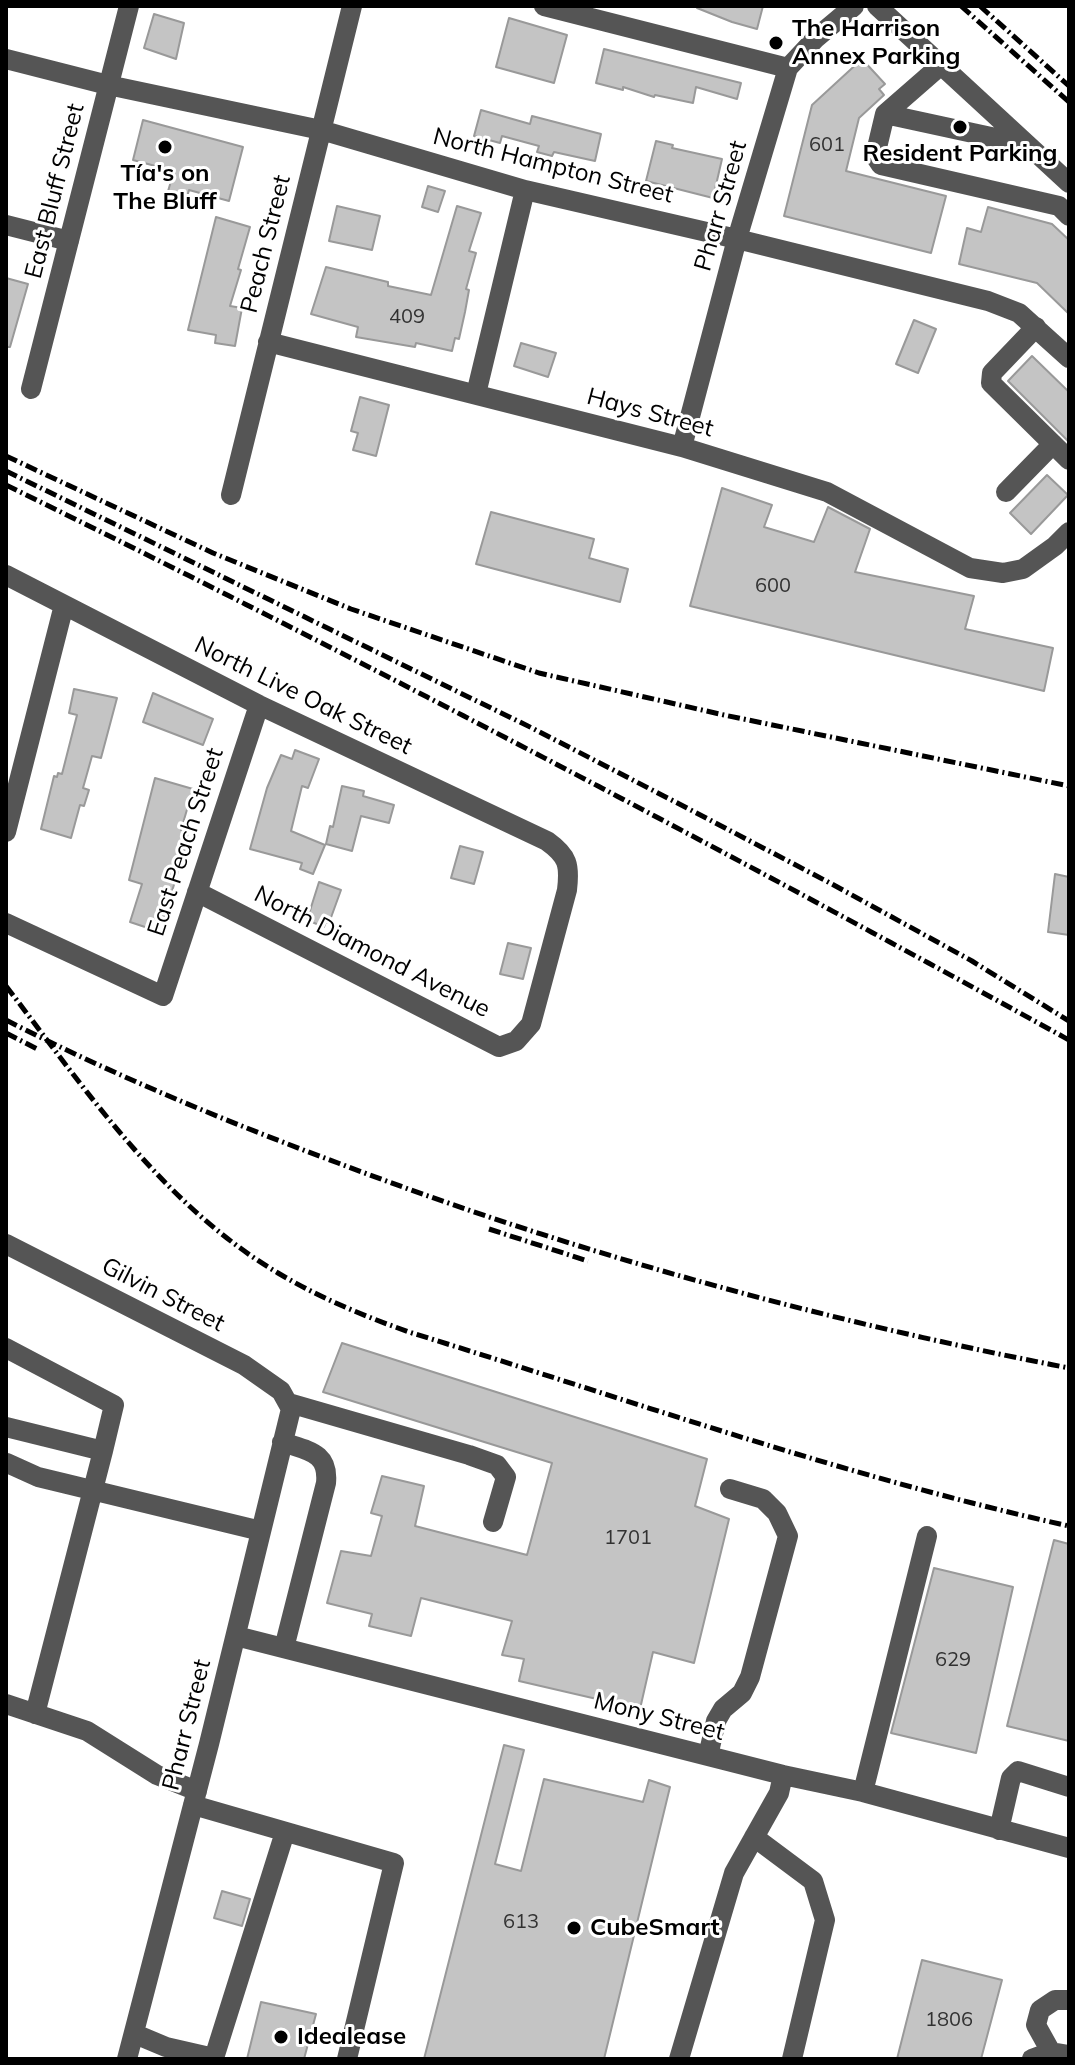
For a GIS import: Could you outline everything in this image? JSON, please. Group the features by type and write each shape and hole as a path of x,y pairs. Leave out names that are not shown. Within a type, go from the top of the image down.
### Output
{"street":[{"name":"East Bluff Street","path":"31,389 129,6"},
{"name":"Peach Street","path":"231,495 352,6"},
{"path":"544,6 788,68"},
{"name":"Pharr Street","path":"682,447 737,239 788,68 816,38 854,6"},
{"path":"877,6 1069,183"},
{"name":"North Hampton Street","path":"6,59 108,85 321,130 525,190 988,301 1019,313 1069,358"},
{"path":"940,66 885,114 876,162 1059,206 1069,216"},
{"path":"885,114 1005,140 1013,132"},
{"path":"476,394 525,190"},
{"path":"6,225 69,241"},
{"path":"1036,327 992,373 991,383 1069,460"},
{"name":"Hays Street","path":"268,342 682,447 827,492 970,568 1003,573 1023,569 1069,532"},
{"path":"1006,492 1053,444"},
{"name":"North Live Oak Street","path":"6,575 259,705 547,841 560,850 570,868 567,890 531,1024 522,1034"},
{"path":"6,832 64,605"},
{"name":"East Peach Street","path":"6,923 163,996 259,705"},
{"name":"North Diamond Avenue","path":"197,892 499,1047 516,1041 522,1034"},
{"name":"Gilvin Street","path":"6,1244 244,1365 281,1391 289,1403"},
{"path":"6,1348 114,1405 35,1714"},
{"path":"289,1403 497,1465 506,1477 493,1522"},
{"name":"Pharr Street","path":"127,2059 236,1636 291,1409 289,1403"},
{"path":"6,1427 103,1451"},
{"path":"282,1442 313,1453 322,1459 328,1469 284,1648"},
{"path":"7,1463 38,1477 261,1531"},
{"path":"6,1479 38,1477"},
{"path":"708,1756 716,1721 723,1709 742,1693 750,1677 788,1536 777,1513 763,1499 730,1489"},
{"path":"863,1792 927,1536"},
{"name":"Mony Street","path":"236,1636 783,1775 863,1792 1069,1848"},
{"path":"6,1704 87,1731 195,1798 285,1832 394,1863 347,2059"},
{"path":"999,1830 1011,1778 1018,1771 1069,1787"},
{"path":"679,2059 734,1873 779,1793 783,1775"},
{"path":"135,2034 166,2047 214,2058 285,1832"},
{"path":"754,1837 813,1881 825,1920 792,2059"},
{"path":"1051,2055 1036,2025 1040,2010 1055,2000 1069,2000"}],"building":[{"path":"697,6 763,6 757,29 732,22"},
{"path":"154,14 184,23 176,59 144,48"},
{"path":"509,18 567,35 554,83 496,67"},
{"path":"604,49 741,83 737,99 696,87 693,103 596,83"},
{"path":"862,59 885,84 879,89 884,95 859,118 846,171 946,196 931,253 784,216 812,105"},
{"path":"481,110 530,124 532,116 601,134 595,161 554,152 552,156 537,152 539,146 502,136 500,143 474,136"},
{"path":"143,120 243,147 229,201 189,190 185,204 166,198 174,171 133,160"},
{"path":"656,141 673,145 672,148 722,159 713,198 646,181"},
{"path":"428,186 445,191 438,212 422,207"},
{"path":"337,206 380,216 372,250 329,241"},
{"path":"457,206 481,213 469,251 476,253 466,289 469,290 465,312 459,339 455,338 452,351 416,343 415,347 356,337 358,327 311,314 326,267 431,295"},
{"path":"988,207 1052,224 1069,240 1069,314 1037,283 959,264 967,228 981,232"},
{"path":"216,217 250,227 230,306 242,308 235,346 215,343 216,335 188,330"},
{"path":"6,278 28,284 10,347 6,347"},
{"path":"914,320 936,329 918,373 896,364"},
{"path":"521,343 556,353 548,377 514,366"},
{"path":"1032,356 1069,392 1069,442 1008,381"},
{"path":"360,397 389,405 376,456 353,450 358,433 351,431"},
{"path":"1047,475 1068,495 1031,534 1010,513"},
{"path":"722,488 772,505 764,527 814,542 828,507 870,529 855,572 974,596 965,629 1053,648 1044,691 690,606"},
{"path":"491,512 594,539 589,558 628,569 620,602 476,564"},
{"path":"74,689 117,698 101,758 92,756 83,788 89,790 84,806 80,805 71,838 41,829 54,776 62,774 77,715 69,713"},
{"path":"153,693 213,719 203,745 143,722"},
{"path":"295,750 319,759 308,788 302,786 291,831 325,845 313,874 300,869 302,863 250,849 267,788 281,755 292,759"},
{"path":"155,778 193,789 181,830 188,831 185,848 164,918 159,916 154,930 130,922 142,884 129,880"},
{"path":"342,786 364,791 363,796 394,805 389,823 361,816 352,851 326,844"},
{"path":"460,846 483,852 474,884 451,878"},
{"path":"1055,874 1069,877 1069,935 1048,932"},
{"path":"319,882 341,890 329,923 326,922 324,927 307,920"},
{"path":"508,943 531,948 523,979 500,974"},
{"path":"342,1343 707,1459 695,1506 729,1519 694,1663 653,1652 640,1709 519,1681 524,1659 502,1655 512,1621 421,1598 411,1636 369,1626 372,1614 327,1603 341,1551 371,1556 382,1516 371,1513 382,1476 424,1486 415,1526 527,1555 552,1463 323,1392"},
{"path":"1054,1540 1069,1544 1069,1741 1007,1726"},
{"path":"934,1568 1013,1587 976,1753 891,1733"},
{"path":"504,1745 524,1750 495,1864 521,1871 544,1779 643,1802 649,1780 670,1787 604,2059 424,2059"},
{"path":"222,1891 250,1899 242,1926 214,1918"},
{"path":"922,1960 1002,1980 981,2059 897,2059"},
{"name":"Idealease","path":"261,2002 316,2014 304,2059 247,2059"}],"railway":[{"path":"961,6 1069,102"},
{"path":"980,6 1069,86"},
{"path":"6,456 213,553 351,609 539,673 724,715 1069,786"},
{"path":"6,471 532,728 687,808 972,961 1069,1021"},
{"path":"6,485 541,756 1069,1040"},
{"path":"6,986 97,1105 162,1180 237,1245 310,1291 412,1333 739,1436 903,1485 1069,1526"},
{"path":"6,1020 87,1060 212,1114 427,1196 517,1226 791,1306 1069,1368"},
{"path":"6,1033 39,1050"},
{"path":"489,1229 588,1261"}],"place":[{"name":"The Harrison Annex Parking","path":"776,43"},
{"name":"Resident Parking","path":"960,127"},
{"name":"Tía's on The Bluff","path":"165,147"},
{"name":"CubeSmart","path":"574,1928"},
{"name":"Idealease","path":"281,2037"}]}
